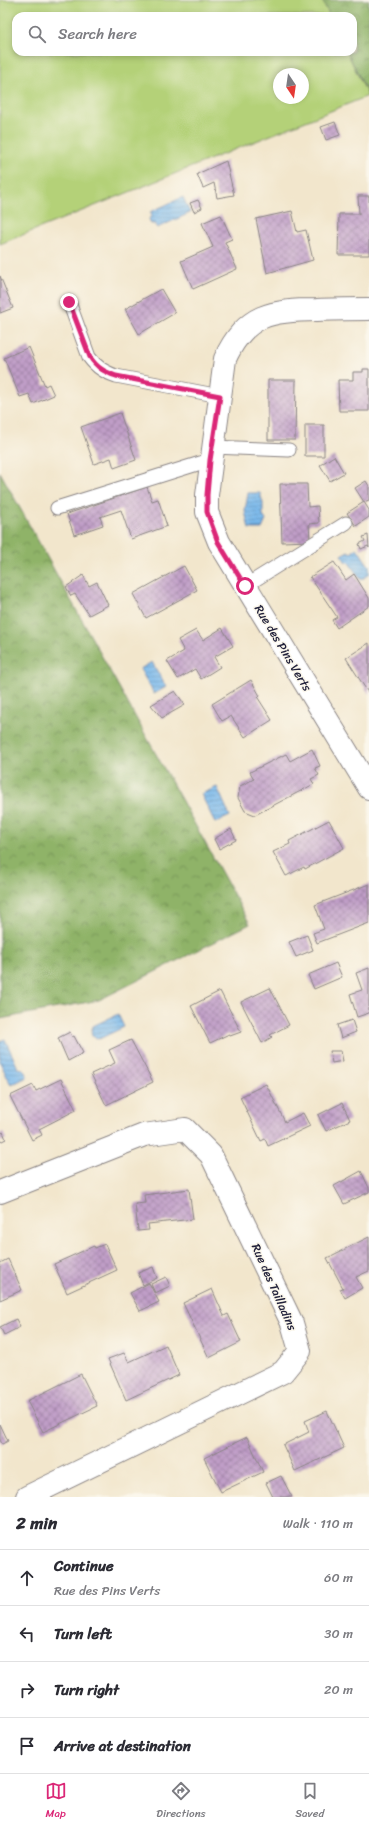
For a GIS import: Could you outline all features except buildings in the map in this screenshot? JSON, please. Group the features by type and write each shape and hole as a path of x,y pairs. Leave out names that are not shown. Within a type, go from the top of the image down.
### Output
{"street":[{"name":"Rue des Pins Verts","path":"369,309 276,312 260,318 248,326 230,347 225,359 211,454 207,495 207,512 218,542 245,586 361,757 369,788"},
{"name":"Rue des Tailladins","path":"0,1192 144,1135 185,1128 211,1154 292,1323 300,1352 283,1372 27,1497"}],"lane":[{"path":"69,302 90,357 94,365 102,371 116,376 220,396"},
{"path":"57,508 211,454 289,450"},
{"path":"245,586 346,523"}],"green space":[{"path":"0,0 322,0 328,12 12,12 12,56 349,56 368,96 0,244"},
{"path":"322,0 369,0 369,96 349,56 357,56 357,12 328,12"},
{"path":"0,472 250,924 99,1000 0,1019"}],"water":[{"path":"183,197 190,213 157,228 156,224 151,224 149,219 152,215 150,212"},
{"path":"248,493 260,493 263,503 263,516 266,520 262,529 249,529 245,511"},
{"path":"357,548 369,566 369,574 361,580 348,561 346,562 341,555 348,551 351,553"},
{"path":"152,662 166,687 154,694 140,669"},
{"path":"217,787 230,816 215,823 201,794"},
{"path":"118,1014 124,1027 99,1039 92,1036 91,1032 93,1026"},
{"path":"5,1039 18,1068 24,1069 27,1077 11,1085 0,1062 0,1041"}],"route":[{"path":"69,302 90,357 94,365 102,371 116,376 220,396 210,460 207,512 218,542 245,586"}]}
